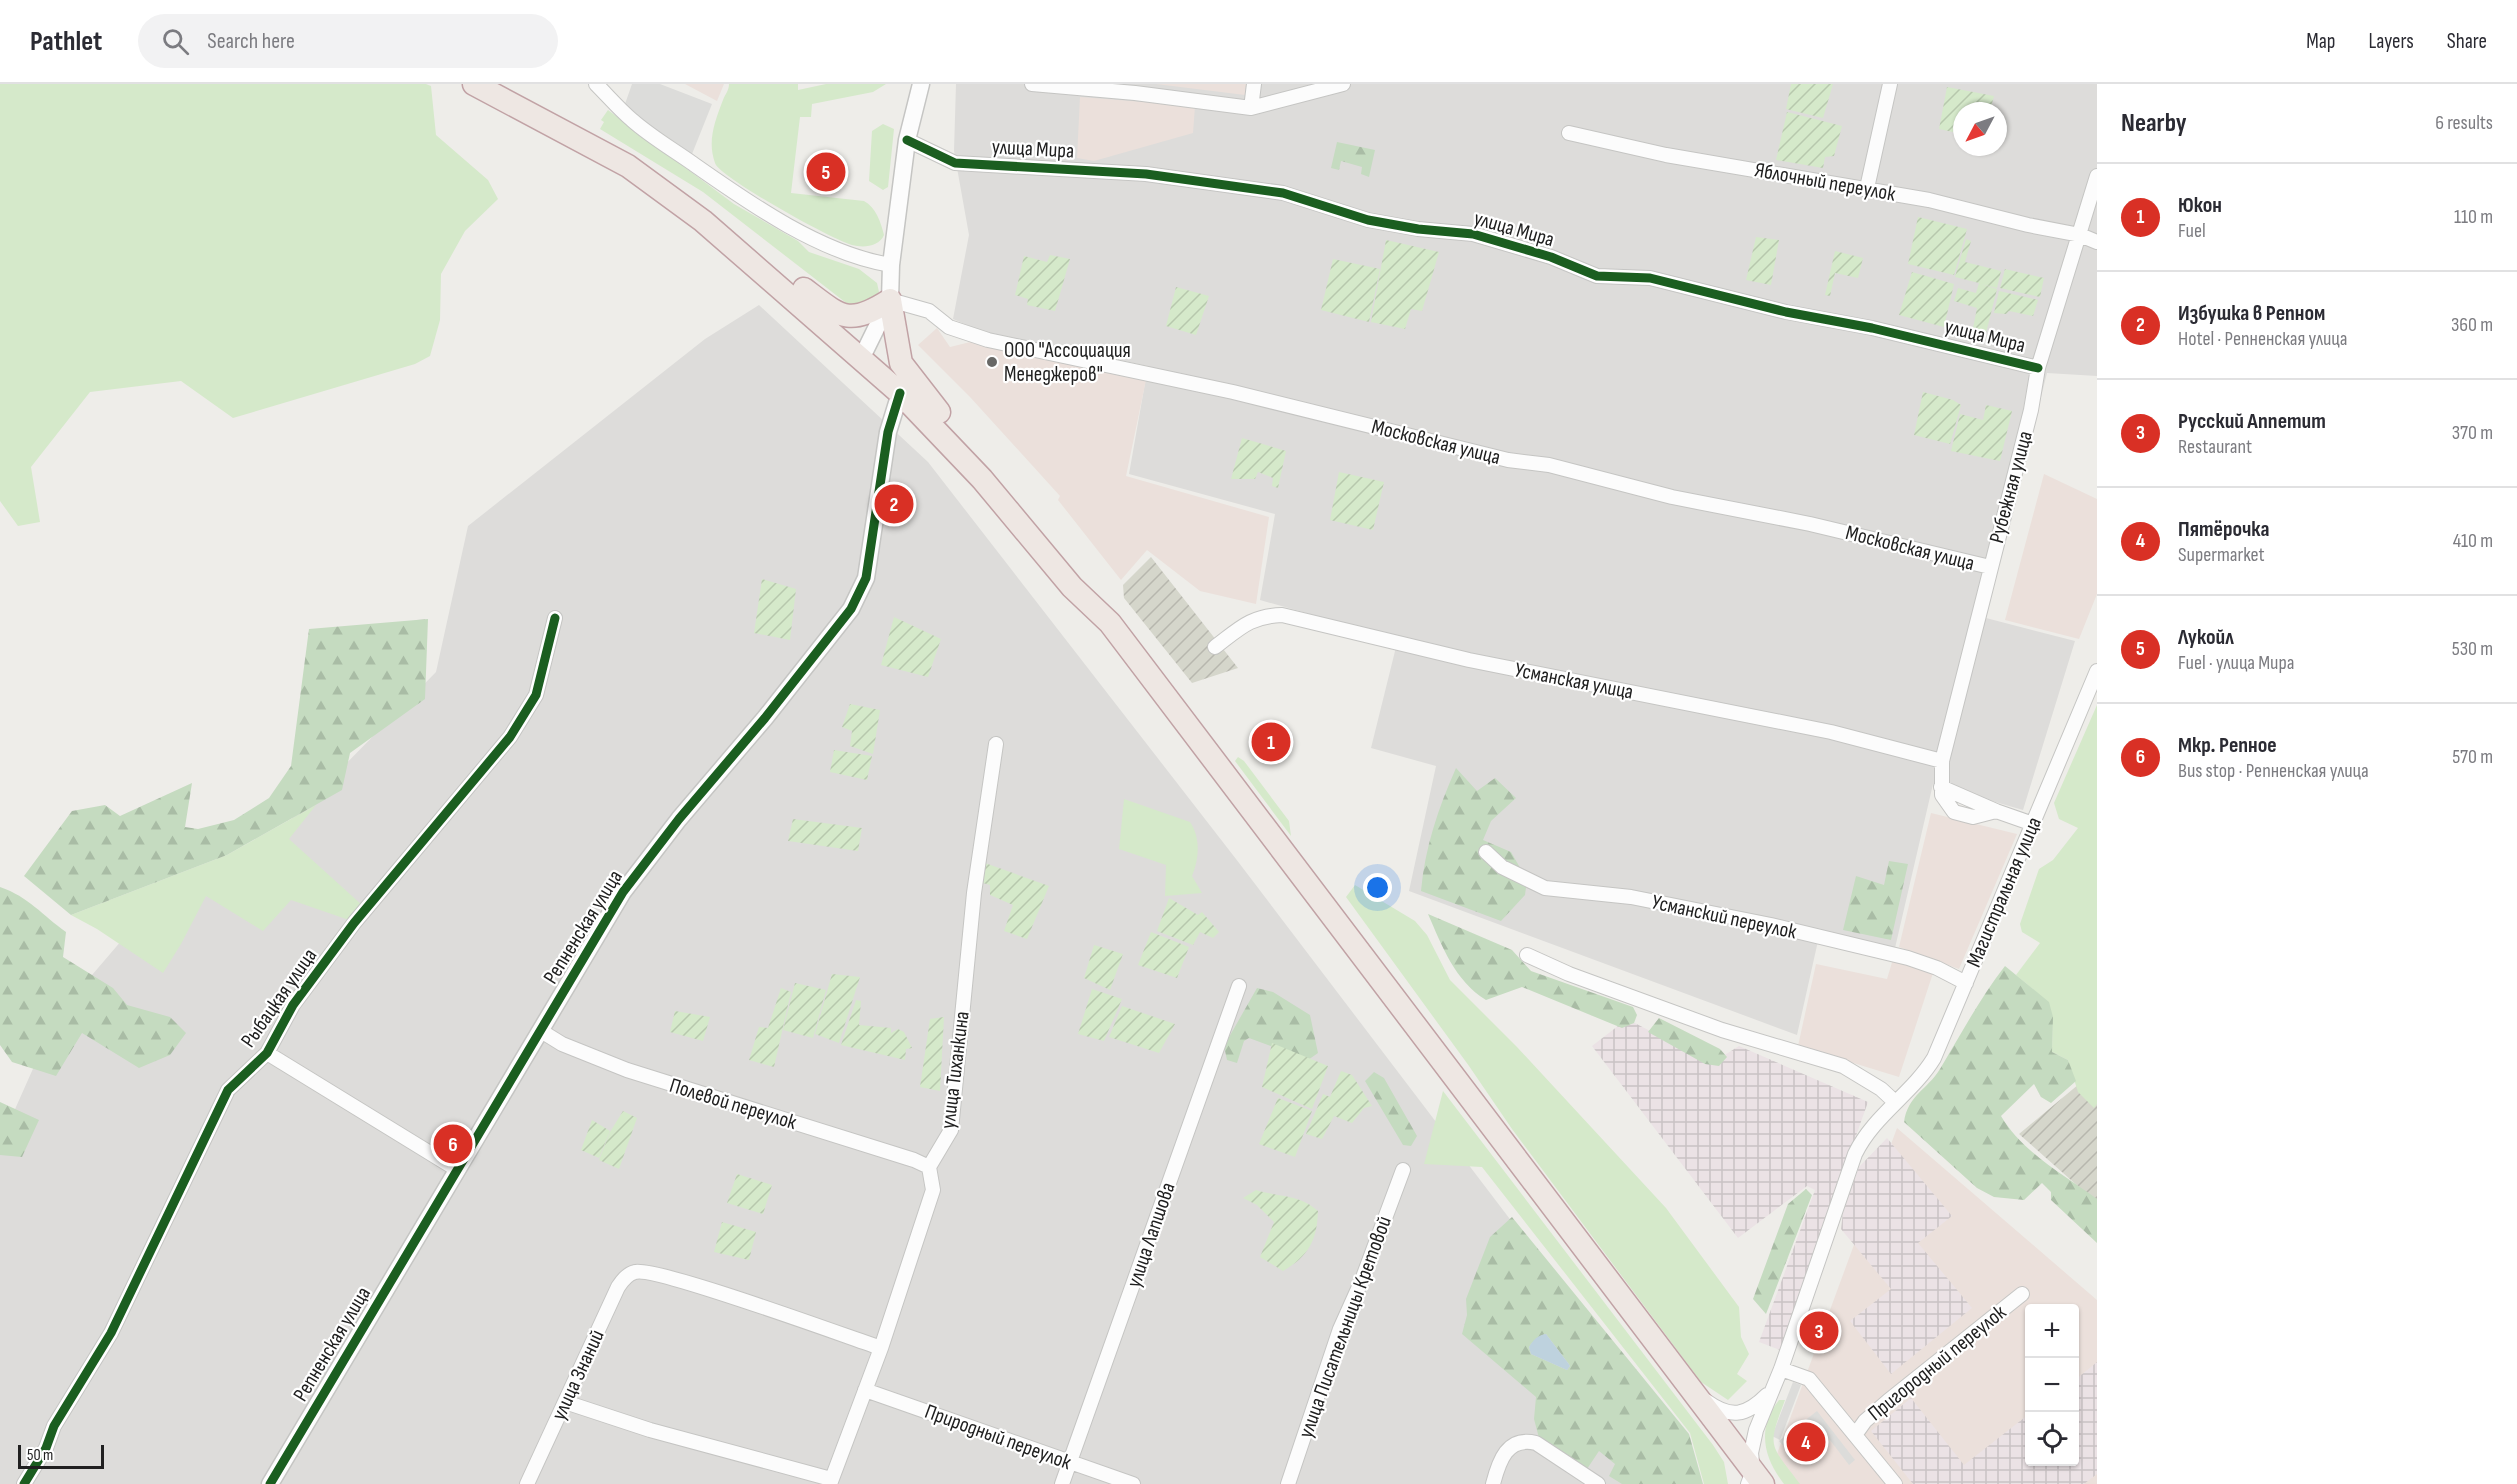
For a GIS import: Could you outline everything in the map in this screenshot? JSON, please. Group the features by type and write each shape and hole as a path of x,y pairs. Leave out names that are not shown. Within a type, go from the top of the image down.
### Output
{"highway":[{"path":"474,84 628,166 831,309 859,317 890,300 898,355 905,371 1065,553 1098,597 1110,624"},
{"path":"703,221 862,357 900,393 982,479 1072,587 1110,624 1686,1384 1755,1480"}],"street":[{"path":"596,84 633,120 729,189 788,225 835,248 870,262 891,265"},
{"path":"862,357 890,300 891,265 907,140 921,84"},
{"path":"1032,84 1136,88 1251,108 1343,84"},
{"path":"1251,108 1254,84"},
{"path":"1868,188 1890,84"},
{"name":"Яблочный переулок","path":"1569,133 1666,155 1868,188 2080,235 2097,242"},
{"name":"улица Мира","path":"907,140 955,163 1146,174 1283,193 1368,220 1418,229 1473,234 1551,257 1597,276 1650,278 2038,368"},
{"name":"Рубежная улица","path":"1996,811 1983,816 1966,816 1954,812 1945,802 1941,787 1942,761 2031,410 2038,368 2097,176"},
{"name":"Московская улица","path":"890,300 929,311 949,327 988,340 1233,392 1508,460 1549,465 1672,497 1810,524 1990,567"},
{"name":"Репненская улица","path":"270,1484 456,1168 623,892 679,819 765,718 851,609 866,578 888,432 900,393"},
{"name":"Усманская улица","path":"1215,647 1243,626 1262,616 1282,615 1469,660 1832,732 1942,761"},
{"name":"Рыбацкая улица","path":"24,1484 46,1448 54,1426 111,1333 228,1090 267,1053 293,1005 354,923 510,737 537,695 555,618"},
{"name":"Магистральная улица","path":"1755,1480 1752,1442 1781,1369 1855,1154 1872,1125 1920,1078 1934,1058 2097,671"},
{"name":"улица Тиханкина","path":"929,1167 951,1130 974,894 996,744"},
{"path":"1941,787 2033,824"},
{"name":"Усманский переулок","path":"1486,852 1502,867 1545,888 1631,897 1771,925 1908,958 1937,968 1966,983"},
{"path":"1527,955 1569,974 1722,1030 1843,1066 1881,1089 1895,1102"},
{"name":"улица Лапшова","path":"1062,1484 1239,986"},
{"name":"Полевой переулок","path":"541,1030 562,1044 627,1070 914,1160 929,1167"},
{"path":"267,1053 456,1168"},
{"path":"565,1402 650,1430 830,1481 881,1348 933,1191 929,1167"},
{"name":"улица Писательницы Кретовой","path":"1288,1484 1340,1329 1362,1280 1403,1170"},
{"name":"улица Знаний","path":"527,1484 618,1287 624,1278 635,1271 650,1273 697,1287 881,1348"},
{"name":"Пригородный переулок","path":"1855,1435 1865,1421 1888,1401 2022,1294"},
{"path":"1781,1369 1809,1379 1895,1484"},
{"path":"1686,1384 1714,1407 1737,1413 1753,1408 1773,1389"},
{"name":"Природный переулок","path":"865,1390 1132,1484"},
{"path":"1493,1484 1499,1459 1515,1443 1526,1440 1536,1443 1598,1484"}],"shaded area":[{"path":"632,84 660,84 712,104 692,154 641,119 625,104"},
{"path":"685,84 724,84 717,101"},
{"path":"956,84 2097,84 2097,376 2047,373 1986,618 2075,641 2023,810 1933,784 1895,948 1820,932 1797,1035 1409,891 1436,766 1371,748 1398,639 1260,600 1275,514 1129,474 1148,366 981,331 953,319 969,235 954,151"},
{"path":"1156,84 1246,84 1245,95"},
{"path":"1080,97 1195,106 1193,133 1094,161 1077,158"},
{"path":"759,305 928,462 1236,859 1674,1435 1692,1484 0,1484 0,1143 56,1017 176,877 235,861 279,832 436,672 468,526 705,339"},
{"path":"937,328 950,347 978,340 1146,380 1126,476 1269,517 1256,604 1200,591 1147,550 1121,580 1058,500 1060,496 970,397 918,345"},
{"path":"2044,474 2097,499 2097,594 2079,639 2005,620"},
{"path":"1151,557 1238,668 1192,683 1124,598 1123,585"},
{"path":"1931,813 2017,834 1959,969 1899,947"},
{"path":"1893,959 1933,973 1899,1077 1798,1046 1816,964 1887,979"},
{"path":"1627,1019 1712,1063 1739,1046 1868,1102 1780,1350 1759,1342 1815,1190 1807,1186 1738,1238 1592,1046"},
{"path":"2097,1069 2097,1203 2019,1134"},
{"path":"1897,1128 2097,1300 2097,1484 1788,1484 1777,1454"},
{"path":"1887,1138 1952,1216 1918,1243 1972,1308 1891,1374 1850,1321 1891,1289 1841,1229 1843,1212 1859,1167"},
{"path":"2097,1362 2097,1474 2084,1484 1913,1484 1871,1431 1911,1398 1964,1465 2025,1417 2025,1466 2079,1466 2079,1377"},
{"path":"1793,1382 1801,1385 1780,1440 1772,1436"},
{"path":"1817,1411 1855,1460 1849,1465 1820,1427 1788,1451 1779,1441"}],"green space":[{"path":"0,84 426,84 431,86 436,135 488,180 498,199 465,231 441,274 440,320 430,356 415,364 233,418 181,381 90,392 31,467 40,522 18,526 0,501"},
{"path":"729,84 798,84 798,90 826,84 886,84 873,92 812,104 811,117 800,117 791,193 864,201 872,207 877,216 884,235 882,239 866,246 841,241 778,208 721,170 715,163 712,139 717,116"},
{"path":"1791,84 1833,84 1823,118 1786,109"},
{"path":"1947,87 1994,96 1992,102 1953,102 1953,132 1939,129"},
{"path":"608,110 734,204 798,241 809,252 859,269 877,283 879,292 863,303 854,305 845,302 703,192 600,129 604,122 601,120"},
{"path":"1787,112 1842,126 1834,156 1825,157 1823,168 1776,160"},
{"path":"883,124 894,129 888,187 883,190 869,181 872,131"},
{"path":"1337,142 1375,150 1369,177 1361,174 1362,167 1341,161 1339,170 1331,168"},
{"path":"1918,217 1967,229 1954,275 1908,264"},
{"path":"1756,237 1779,240 1771,285 1746,280"},
{"path":"1966,239 1971,241 1965,262 2001,271 1997,288 1981,284 1997,289 1985,337 1972,333 1977,308 1954,301 1958,288 1976,293 1979,283 1955,277"},
{"path":"1386,240 1439,252 1422,311 1411,309 1405,329 1371,322"},
{"path":"1835,251 1863,258 1858,278 1835,273 1830,296 1825,295"},
{"path":"1050,255 1070,259 1055,311 1027,305 1028,299 1015,295 1024,256 1047,262"},
{"path":"1333,259 1380,269 1369,322 1321,310"},
{"path":"2005,269 2044,278 2040,297 2000,288"},
{"path":"1912,272 1954,284 1944,327 1899,315"},
{"path":"1176,287 1209,296 1196,335 1166,326"},
{"path":"1999,291 2038,300 2033,316 2009,311 2006,314 1994,313"},
{"path":"1923,392 1953,400 1961,405 1950,444 1914,435"},
{"path":"1986,405 2012,411 2000,461 1951,451 1960,414 1983,420"},
{"path":"1242,438 1286,451 1278,488 1272,486 1273,478 1258,472 1255,479 1231,479"},
{"path":"1339,472 1384,482 1373,530 1330,520"},
{"path":"762,579 796,589 790,640 754,633"},
{"path":"894,617 941,639 928,677 881,665"},
{"path":"428,619 425,699 350,753 342,790 227,855 71,915 24,876 72,811 105,805 120,816 192,783 185,827 198,829 234,820 269,798 291,766 309,629"},
{"path":"850,704 880,710 873,754 850,746 852,731 842,727"},
{"path":"2097,705 2097,1104 2094,1108 2078,1092 2068,1060 2052,1052 2052,1023 2049,1007 2038,993 2016,975 2040,943 2022,932 2020,924 2039,869 2053,860 2078,828 2059,819 2054,803"},
{"path":"834,750 872,756 867,780 830,772"},
{"path":"1238,757 1244,761 1289,821 1291,836 1235,761"},
{"path":"1456,768 1477,791 1495,778 1516,798 1491,821 1483,840 1511,852 1527,880 1525,895 1501,921 1421,891 1433,828"},
{"path":"1124,799 1190,822 1194,828 1198,849 1192,876 1202,893 1165,896 1166,865 1119,849"},
{"path":"316,805 289,839 362,905 349,920 291,900 263,931 206,896 163,973 97,929 71,915 227,855"},
{"path":"793,819 862,828 858,851 788,841"},
{"path":"1889,861 1908,864 1891,940 1843,930 1856,876 1884,885"},
{"path":"985,863 1049,886 1027,939 1004,931 1013,905 990,895 990,885 983,883"},
{"path":"1355,885 1415,921 1427,935 1450,980 1517,1047 1666,1208 1739,1307 1741,1337 1749,1354 1737,1374 1747,1381 1728,1400 1701,1382 1512,1129 1346,897"},
{"path":"0,887 27,901 66,932 63,957 113,988 127,1005 170,1017 186,1033 170,1055 139,1068 82,1033 56,1076 12,1062 0,1045"},
{"path":"1169,898 1198,915 1202,912 1219,932 1213,938 1200,932 1193,945 1157,931"},
{"path":"1428,914 1512,950 1531,971 1633,1007 1637,1015 1634,1023 1622,1028 1522,987 1486,1000 1475,992 1458,973 1444,950"},
{"path":"1151,932 1189,947 1177,978 1138,965"},
{"path":"1094,945 1123,954 1110,990 1084,978"},
{"path":"2005,966 2049,1002 2053,1017 2052,1052 2068,1060 2076,1081 2051,1103 2041,1097 2034,1084 2001,1116 2020,1141 2032,1152 2097,1199 2097,1243 2051,1200 2051,1192 2042,1183 2024,1200 1994,1197 1977,1188 1904,1122 1909,1105 1940,1069 1979,1003"},
{"path":"832,974 860,977 839,1043 815,1034"},
{"path":"795,983 826,990 813,1038 783,1030"},
{"path":"781,988 791,992 774,1067 749,1060 759,1027 768,1028"},
{"path":"1257,988 1273,992 1310,1015 1318,1053 1308,1060 1249,1038 1244,1041 1237,1063 1227,1060 1224,1046"},
{"path":"1092,989 1122,999 1104,1041 1078,1034"},
{"path":"856,1000 861,1001 859,1025 891,1028 891,1033 898,1029 904,1032 912,1048 906,1049 905,1060 841,1045"},
{"path":"1122,1006 1175,1024 1159,1053 1109,1037"},
{"path":"675,1011 710,1017 703,1041 670,1032"},
{"path":"944,1017 940,1091 920,1087 930,1019"},
{"path":"1659,1018 1720,1049 1727,1057 1719,1066 1705,1064 1648,1032"},
{"path":"1272,1043 1328,1066 1312,1109 1262,1087"},
{"path":"1341,1071 1352,1075 1372,1106 1364,1108 1352,1123 1334,1116 1322,1139 1306,1134 1323,1094 1330,1097"},
{"path":"1374,1072 1384,1078 1417,1136 1411,1146 1403,1145 1365,1081"},
{"path":"1443,1091 1713,1445 1724,1462 1728,1484 1704,1484 1690,1433 1482,1167 1424,1164"},
{"path":"1278,1098 1312,1111 1295,1157 1259,1144"},
{"path":"0,1102 39,1120 22,1157 0,1155"},
{"path":"623,1111 637,1118 619,1169 599,1160 610,1132"},
{"path":"592,1120 610,1131 599,1158 581,1150"},
{"path":"737,1174 772,1185 763,1214 727,1203"},
{"path":"1806,1189 1812,1195 1766,1314 1753,1299 1788,1204"},
{"path":"1256,1190 1296,1199 1318,1211 1316,1230 1310,1246 1299,1259 1283,1271 1260,1257 1274,1222 1257,1205 1243,1198"},
{"path":"1512,1217 1689,1434 1703,1484 1622,1484 1609,1476 1615,1464 1599,1451 1587,1469 1539,1438 1534,1419 1536,1397 1462,1334 1467,1315 1466,1299 1490,1237","holes":["1546,1334 1570,1366 1567,1370 1531,1354 1529,1347 1536,1339"]},
{"path":"722,1222 756,1232 749,1260 714,1252"},
{"path":"1779,1400 1785,1400 1775,1428 1774,1445 1800,1484 1784,1484 1772,1464 1765,1443 1767,1422"}],"water":[{"path":"1546,1334 1570,1366 1567,1370 1531,1354 1529,1347 1532,1342"}],"cycle path":[{"path":"907,140 955,163 1146,174 1283,193 1368,220 1418,229 1473,234 1551,257 1597,276 1650,278 1786,312 1872,328 2038,368"},
{"path":"270,1484 623,892 679,819 765,718 851,609 866,578 888,432 900,393"},
{"path":"24,1484 46,1448 54,1426 111,1333 228,1090 267,1053 293,1005 354,923 510,737 536,695 555,618"}],"place":[{"name":"Лукойл","path":"826,172"},
{"name":"ООО \"Ассоциация Менеджеров\"","path":"992,362"},
{"name":"Избушка в Репном","path":"894,504"},
{"name":"Юкон","path":"1271,742"},
{"name":"Мкр. Репное","path":"453,1144"},
{"name":"Русский Аппетит","path":"1819,1331"},
{"name":"Пятёрочка","path":"1806,1442"}]}
